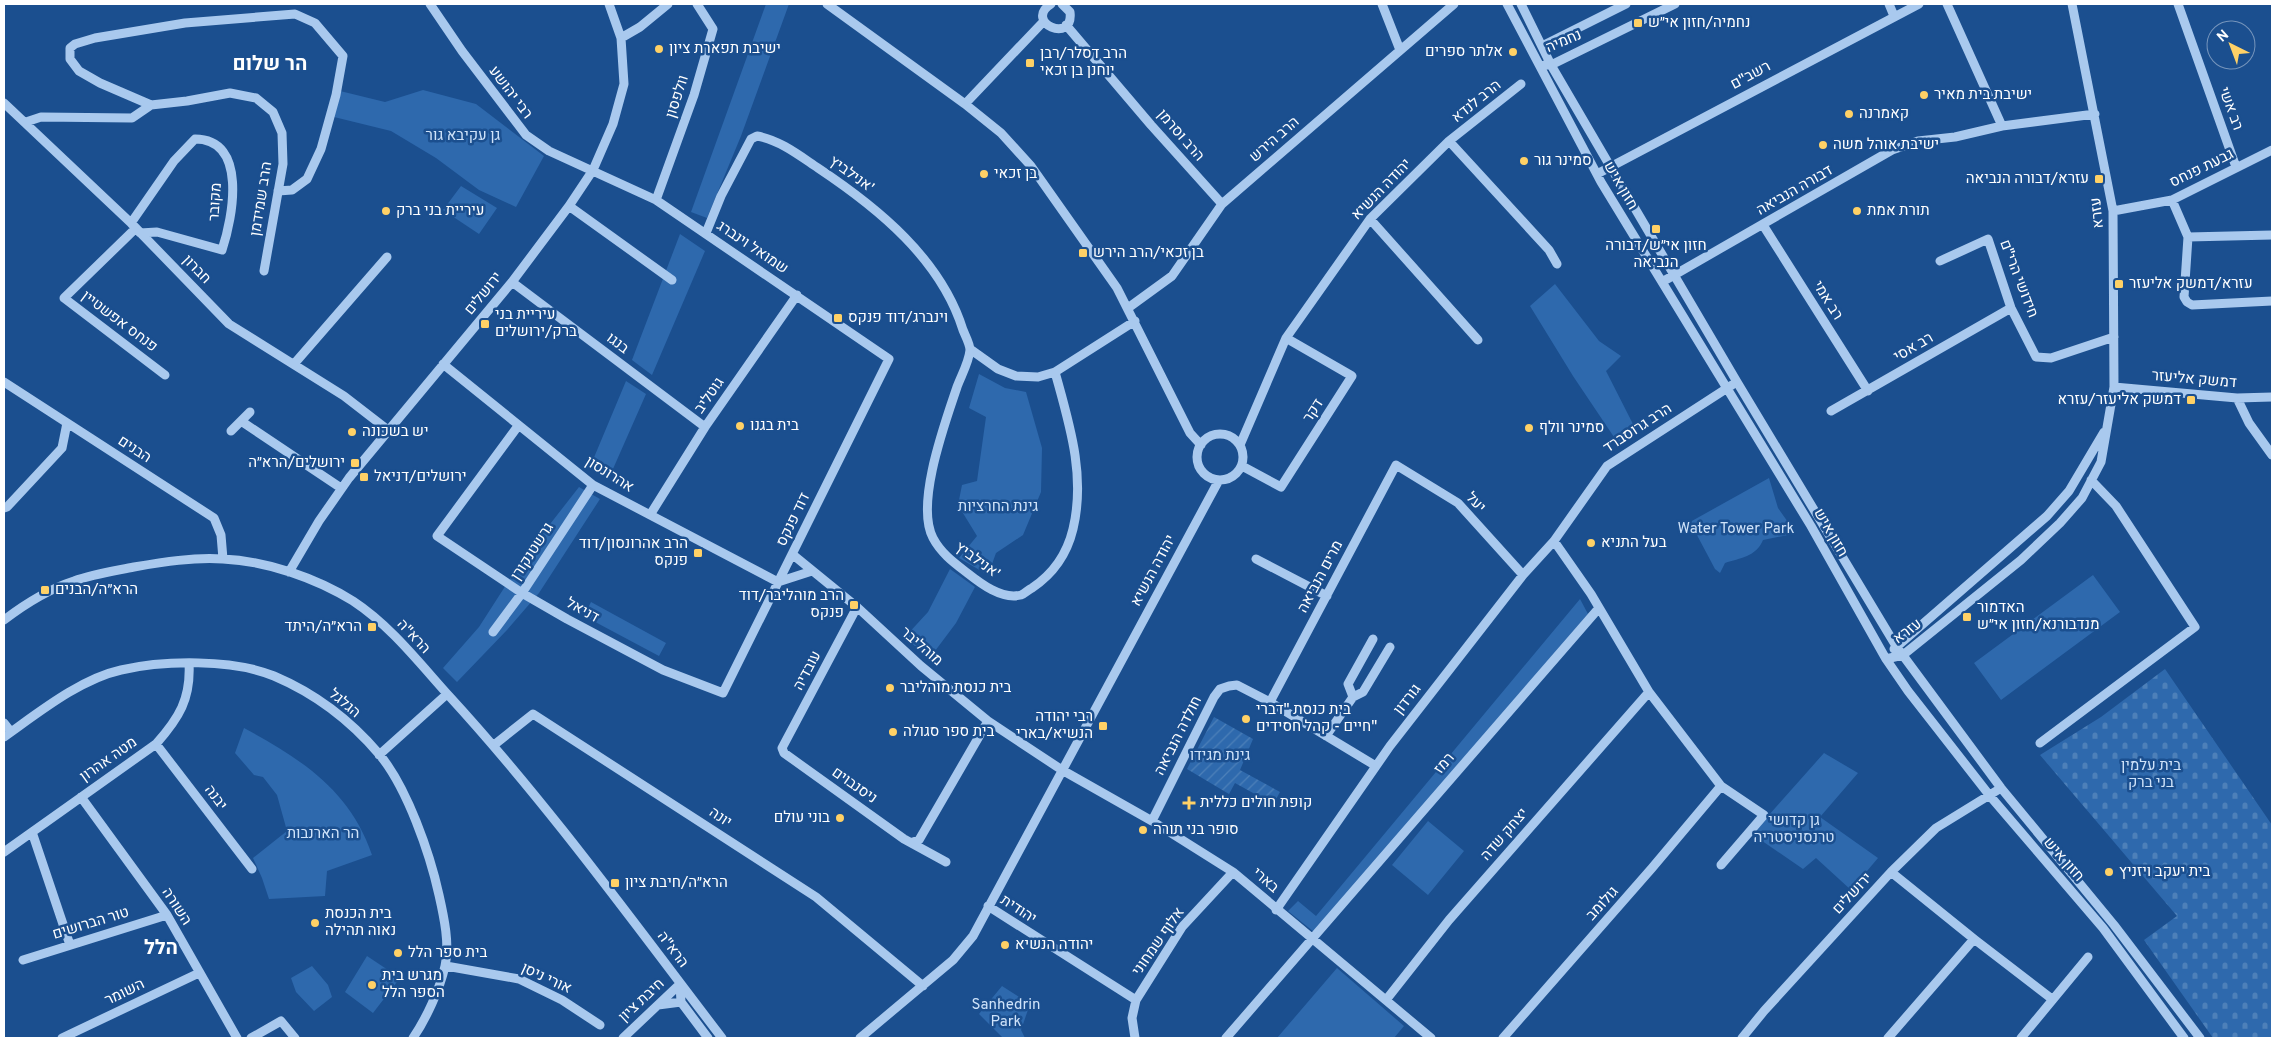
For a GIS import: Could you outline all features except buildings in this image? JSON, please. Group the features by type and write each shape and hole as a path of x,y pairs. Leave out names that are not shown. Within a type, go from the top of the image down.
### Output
{"street":[{"name":"רבי יהושע","path":"430,4 462,52 526,135 549,151 593,170"},
{"name":"ירושלים","path":"289,572 342,488 512,282 569,206 593,170 613,124 624,84 621,38 609,4"},
{"path":"621,38 640,27 668,4"},
{"name":"וולפסון","path":"656,200 694,95 713,29 697,4"},
{"path":"827,4 965,104 1000,133 1031,166 1112,280 1135,320 1190,433 1201,445"},
{"path":"965,104 1044,21 1044,12 1049,4"},
{"path":"1044,21 1055,29 1064,28 1069,21 1070,12 1062,4"},
{"path":"1382,4 1400,50"},
{"name":"הרב הירש","path":"1128,308 1172,276 1222,204 1454,4"},
{"name":"חזון איש","path":"1507,4 1597,174 1811,526 1886,659 1908,691 1990,796 2103,928 2184,1038"},
{"name":"חזון איש","path":"1521,4 1551,65 1676,274 1737,382 1896,646 2001,788 2114,925 2200,1038"},
{"name":"נחמיה","path":"1626,4 1542,46 1538,65 1551,65 1675,4"},
{"path":"1889,4 1894,16"},
{"name":"רשב\"ם","path":"1597,174 1919,4"},
{"path":"1947,4 2002,126"},
{"name":"עזרא","path":"1886,659 1903,655 2021,560 2060,523 2082,498 2101,462 2114,387 2113,211 2072,4"},
{"name":"רב אשי","path":"2178,4 2236,168"},
{"path":"151,105 100,83 79,71 70,59 70,48 75,44 95,38 185,23 295,14 316,23 343,56 336,95 321,149 307,179 292,190 278,191"},
{"name":"הרב וסרמן","path":"1066,25 1222,204"},
{"name":"הרב לנדא","path":"1449,141 1521,84"},
{"name":"הרב שמידמן","path":"151,105 230,93 256,98 273,112 282,133 283,164 264,271"},
{"name":"חברון","path":"4,103 136,228 229,324 344,396 388,430"},
{"path":"26,122 41,117 132,118 151,105"},
{"name":"דבורה הנביאה","path":"1662,282 1892,150 1918,141 1955,137 2002,126 2095,114"},
{"name":"אנילביץ'","path":"706,233 721,196 751,139 757,136 764,137 789,148 843,185 896,227 917,251 943,286 959,315 970,349 949,413 929,487 926,520 933,538 945,556 985,586 998,592 1021,595 1041,582 1054,569 1065,552 1073,529 1078,477 1072,431 1055,372"},
{"name":"מקובר","path":"195,139 209,139 222,148 231,167 233,191 227,235 222,250 136,228 174,161 195,139"},
{"path":"1449,141 1549,250 1557,264"},
{"name":"יהודה הנשיא","path":"1240,445 1286,338 1370,219 1449,141"},
{"name":"גבעת פנחס","path":"2113,211 2172,200 2272,150"},
{"name":"שמואל וינברג","path":"593,170 656,200 889,359"},
{"path":"2172,200 2188,237 2184,297 2187,302 2192,305 2272,301"},
{"path":"569,206 672,280"},
{"path":"1370,219 1478,340"},
{"name":"רב אמי","path":"1763,225 1868,391"},
{"name":"פנחס אפשטיין","path":"136,228 64,298 165,375"},
{"path":"2188,237 2272,235"},
{"name":"חידושי הרי\"ם","path":"1940,261 1988,239 2011,308 2036,357 2051,358 2114,338"},
{"path":"294,364 388,257"},
{"name":"בנגו","path":"512,282 705,427"},
{"name":"גוטליב","path":"650,515 705,427 797,295"},
{"name":"רב אסי","path":"1831,411 2011,308"},
{"path":"970,349 998,369 1016,376 1038,377 1055,372 1135,320"},
{"name":"דקר","path":"1242,466 1281,487 1352,376 1286,338"},
{"name":"דוד פנקס","path":"723,693 889,359"},
{"name":"אהרונסון","path":"443,364 593,485 778,582"},
{"name":"הבנים","path":"4,382 214,518 222,535 223,559"},
{"name":"הרב גרוסברד","path":"1554,541 1607,466 1737,382"},
{"name":"דמשק אליעזר","path":"2114,387 2237,398 2272,397"},
{"path":"2237,398 2249,423 2272,455"},
{"path":"232,431 250,412"},
{"path":"241,421 342,488"},
{"path":"4,508 62,448 67,423"},
{"name":"עזרא","path":"1886,659 1896,646 2047,516 2069,491 2109,423"},
{"name":"דניאל","path":"518,426 437,536 522,594 662,670 723,693"},
{"path":"1221,434 1235,440 1240,445 1243,459 1242,466 1232,477 1219,480 1211,478 1200,468 1198,452 1201,445 1213,435 1221,434"},
{"name":"יעל","path":"1396,466 1458,503 1523,575"},
{"name":"מרים הנביאה","path":"1270,702 1396,466"},
{"name":"יהודה הנשיא","path":"860,1038 923,986 963,949 973,936 1219,480"},
{"path":"2040,743 2196,627 2116,506 2091,480"},
{"name":"גרשטנקורן","path":"493,632 522,594 593,485"},
{"path":"1554,541 1599,608 1649,692 1720,786 1764,815 1721,865"},
{"name":"גורדון","path":"1276,910 1376,766 1523,575 1554,541"},
{"name":"מוהליבר","path":"792,554 857,608 921,666 988,721 1062,770"},
{"name":"הרא\"ה","path":"4,620 44,594 74,581 153,564 223,559 258,564 289,572 332,589 371,614 391,632 494,745 722,1038"},
{"path":"1256,559 1326,596"},
{"path":"778,582 812,571"},
{"name":"עובדיה","path":"782,748 857,608"},
{"name":"רמז","path":"1226,1038 1599,608"},
{"path":"1353,696 1348,684 1373,639"},
{"path":"1326,736 1353,696 1363,692 1390,647"},
{"name":"הגלגל","path":"8,734 60,698 111,674 120,670 166,663 249,668 296,687 319,700 342,718 380,755 399,787 420,830 434,873 443,916 446,966 430,1005 413,1038"},
{"name":"מטה אהרון","path":"4,852 156,744 174,724 184,704 190,680 189,663"},
{"name":"חולדה הנביאה","path":"1152,821 1214,697 1220,689 1229,686 1237,686 1270,702 1376,766"},
{"name":"יצחק שדה","path":"1386,1000 1449,920 1649,692"},
{"path":"380,755 447,694"},
{"name":"יונה","path":"494,745 533,714 816,897 923,986"},
{"path":"913,842 919,840 988,721"},
{"path":"4,723 8,734"},
{"name":"יבנה","path":"156,744 252,869"},
{"name":"ניסנבוים","path":"782,748 784,753 904,839 913,842 946,862"},
{"name":"בארי","path":"1062,770 1152,821 1233,872 1431,1038"},
{"name":"גולומב","path":"1503,1038 1652,868 1720,786"},
{"name":"ירושלים","path":"1742,1038 1764,1010 1891,872 1936,828 2001,788"},
{"name":"השורה","path":"81,797 167,915 237,1038"},
{"path":"32,832 70,945"},
{"name":"אלוף שמחוני","path":"1135,1038 1132,1018 1136,1000 1182,927 1233,872"},
{"path":"1891,872 1974,940 2052,999"},
{"name":"יהודית","path":"988,906 1136,1000"},
{"name":"טור הברושים","path":"23,960 167,915"},
{"path":"1888,1038 1974,940"},
{"path":"2021,1038 2088,956"},
{"name":"אורי ניסן","path":"446,966 519,979 562,1000 600,1025"},
{"name":"השומר","path":"62,1038 199,973"},
{"name":"הרא\"ה","path":"680,984 681,1002"},
{"name":"חיבת ציון","path":"622,1038 680,984"},
{"path":"658,1005 681,1002 708,1038"},
{"path":"251,1038 281,1021 295,1038"}],"green space":[{"path":"766,4 789,4 741,136 707,218 691,212"},
{"name":"גן עקיבא גור","path":"423,90 476,104 544,156 516,207 479,190 436,158 391,131 334,117 340,91 385,102"},
{"path":"461,186 497,208 479,234 443,210"},
{"path":"680,234 705,251 652,375 632,360"},
{"path":"1555,284 1599,341 1621,356 1606,371 1635,428 1618,443 1573,376 1530,306"},
{"name":"גינת החרציות","path":"979,374 1005,388 1026,392 1042,448 1041,492 1023,535 996,553 988,575 959,558 977,536 958,505 962,485 977,481 986,417 969,408"},
{"path":"626,381 646,394 609,478 590,467"},
{"name":"Water Tower Park","path":"1769,478 1778,508 1790,525 1793,534 1763,540 1760,546 1752,553 1725,563 1720,573 1715,569 1690,522"},
{"path":"579,487 600,499 539,593 507,630 457,682 443,668 479,627 522,560"},
{"path":"950,569 975,587 956,623 929,659 905,637 928,612"},
{"path":"2093,575 2120,612 2001,700 1974,663"},
{"path":"1580,599 1588,614 1314,932 1288,911 1298,901 1316,916"},
{"path":"591,602 666,643 659,656 584,616"},
{"name":"בית עלמין בני ברק","path":"2165,669 2272,825 2272,1038 2213,1038 2144,940 2177,916 2040,755 2101,717"},
{"name":"גינת מגידו","path":"1214,717 1253,739 1240,770 1280,792 1273,804 1235,783 1229,794 1187,769"},
{"name":"הר הארנבות","path":"244,728 285,752 321,779 337,794 363,832 372,855 327,871 325,896 269,899 253,858 287,831 277,795 263,777 254,775 235,753"},
{"name":"גן קדושי טרנסניסטריה","path":"1824,753 1858,773 1820,817 1878,858 1851,890 1816,858 1803,869 1752,834"},
{"path":"1428,821 1464,851 1428,895 1392,865"},
{"name":"מגרש בית הספר הלל","path":"367,956 400,978 373,1013 345,992"},
{"path":"312,966 328,985 332,997 314,1011 296,992 291,978"},
{"path":"1337,968 1404,1026 1394,1038 1277,1038"},
{"name":"Sanhedrin Park","path":"1002,986 1030,1004 1021,1030 1025,1038 1003,1038 979,1014"}],"place":[{"name":"נחמיה/חזון אי״ש","path":"1638,23"},
{"name":"ישיבת תפארת ציון","path":"659,49"},
{"name":"אלתר ספרים","path":"1513,52"},
{"name":"הרב דסלר/רבן יוחנן בן זכאי","path":"1030,63"},
{"name":"ישיבת בית מאיר","path":"1924,95"},
{"name":"קאמרנה","path":"1849,114"},
{"name":"ישיבת אוהל משה","path":"1823,145"},
{"name":"סמינר גור","path":"1524,161"},
{"name":"בן זכאי","path":"984,174"},
{"name":"עזרא/דבורה הנביאה","path":"2099,179"},
{"name":"עיריית בני ברק","path":"386,211"},
{"name":"תורת אמת","path":"1857,211"},
{"name":"חזון אי״ש/דבורה הנביאה","path":"1656,229"},
{"name":"בן זכאי/הרב הירש","path":"1083,253"},
{"name":"עזרא/דמשק אליעזר","path":"2119,284"},
{"name":"וינברג/דוד פנקס","path":"838,318"},
{"name":"עיריית בני ברק/ירושלים","path":"485,324"},
{"name":"דמשק אליעזר/עזרא","path":"2191,400"},
{"name":"בית בגנו","path":"740,426"},
{"name":"סמינר וולף","path":"1529,428"},
{"name":"יש בשכונה","path":"352,432"},
{"name":"ירושלים/הרא״ה","path":"355,463"},
{"name":"ירושלים/דניאל","path":"364,477"},
{"name":"בעל התניא","path":"1591,543"},
{"name":"הרב אהרונסון/דוד פנקס","path":"698,553"},
{"name":"הרא״ה/הבנים","path":"45,590"},
{"name":"הרב מוהליבר/דוד פנקס","path":"854,605"},
{"name":"האדמור מנדבורנא/חזון אי״ש","path":"1967,617"},
{"name":"הרא״ה/היתד","path":"372,627"},
{"name":"בית כנסת מוהליבר","path":"890,688"},
{"name":"בית כנסת \"דברי חיים - קהל חסידים\"","path":"1246,719"},
{"name":"רבי יהודה הנשיא/בארי","path":"1103,726"},
{"name":"בית ספר סגולה","path":"893,732"},
{"name":"קופת חולים כללית","path":"1189,803"},
{"name":"בוני עולם","path":"840,818"},
{"name":"סופר בני תורה","path":"1143,830"},
{"name":"בית יעקב ויזניץ","path":"2109,872"},
{"name":"הרא״ה/חיבת ציון","path":"615,883"},
{"name":"בית הכנסת נאוה תהילה","path":"315,923"},
{"name":"יהודה הנשיא","path":"1005,945"},
{"name":"בית ספר הלל","path":"398,953"},
{"name":"מגרש בית הספר הלל","path":"372,985"}],"district":[{"name":"הר שלום","path":"270,65"},
{"name":"הלל","path":"161,949"}]}
